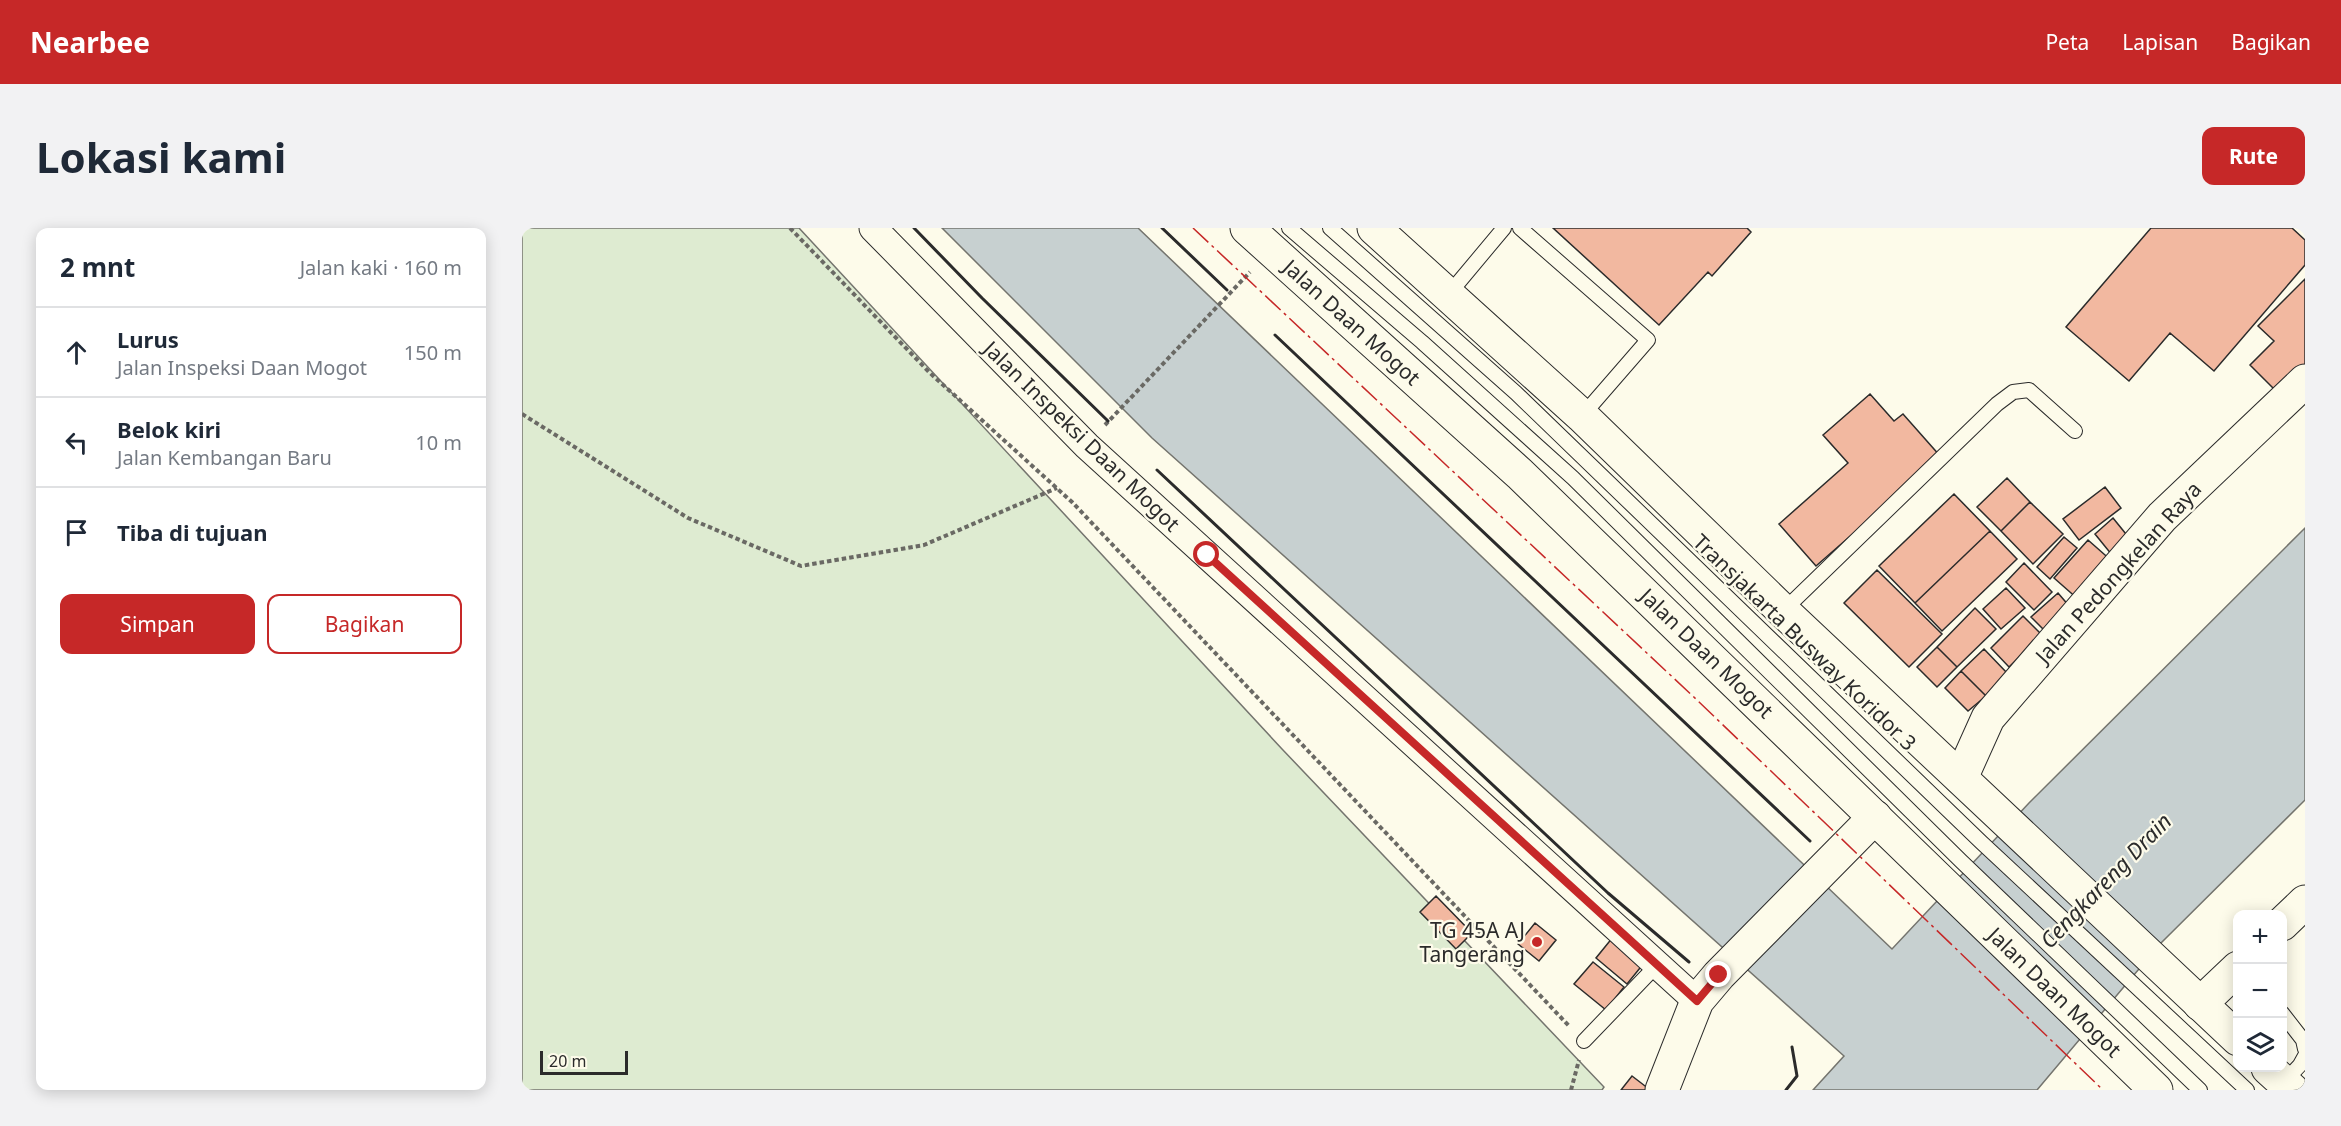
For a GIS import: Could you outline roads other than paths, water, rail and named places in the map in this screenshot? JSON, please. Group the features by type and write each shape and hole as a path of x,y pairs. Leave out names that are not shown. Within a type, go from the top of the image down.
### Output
{"main road":[{"name":"Jalan Daan Mogot","path":"1247,228 1520,474 1907,848 2108,1022 2156,1090"},
{"path":"1374,228 1582,416 1783,611 1963,780 2148,976 2200,1004 2233,1034"},
{"name":"Jalan Pedongkelan Raya","path":"1963,780 1988,718 2162,517 2305,381"},
{"name":"Jalan Pedongkelan Raya","path":"1929,748 1950,740 1988,718"},
{"path":"1662,1090 1697,1001 1719,975 1875,817"},
{"path":"2287,920 2305,902"},
{"path":"2200,1004 2233,973"}],"street":[{"name":"Jalan Inspeksi Daan Mogot","path":"873,228 1087,446 1697,1001"}],"lane":[{"name":"Transjakarta Busway Koridor 3","path":"1289,228 1422,342 1573,478 1961,861 2108,1022 2200,1090"},
{"name":"Transjakarta Busway Koridor 3","path":"1330,228 1516,393 1981,842 2148,976 2247,1090"},
{"path":"1448,295 1504,228"},
{"path":"1520,228 1648,339 1582,416"},
{"path":"1783,611 2013,392 2029,390 2075,431"},
{"path":"1584,1041 1657,966"},
{"path":"2287,1018 2303,1040 2305,1049"},
{"path":"2282,1080 2300,1065 2305,1056"}],"water":[{"name":"Cengkareng Drain","path":"942,228 1138,228 1892,949 2029,803 2305,528 2305,800 2160,944 2037,1090 1813,1090 1844,1056 1152,438"}],"place":[{"name":"TG 45A AJ Tangerang","path":"1537,942"}]}
